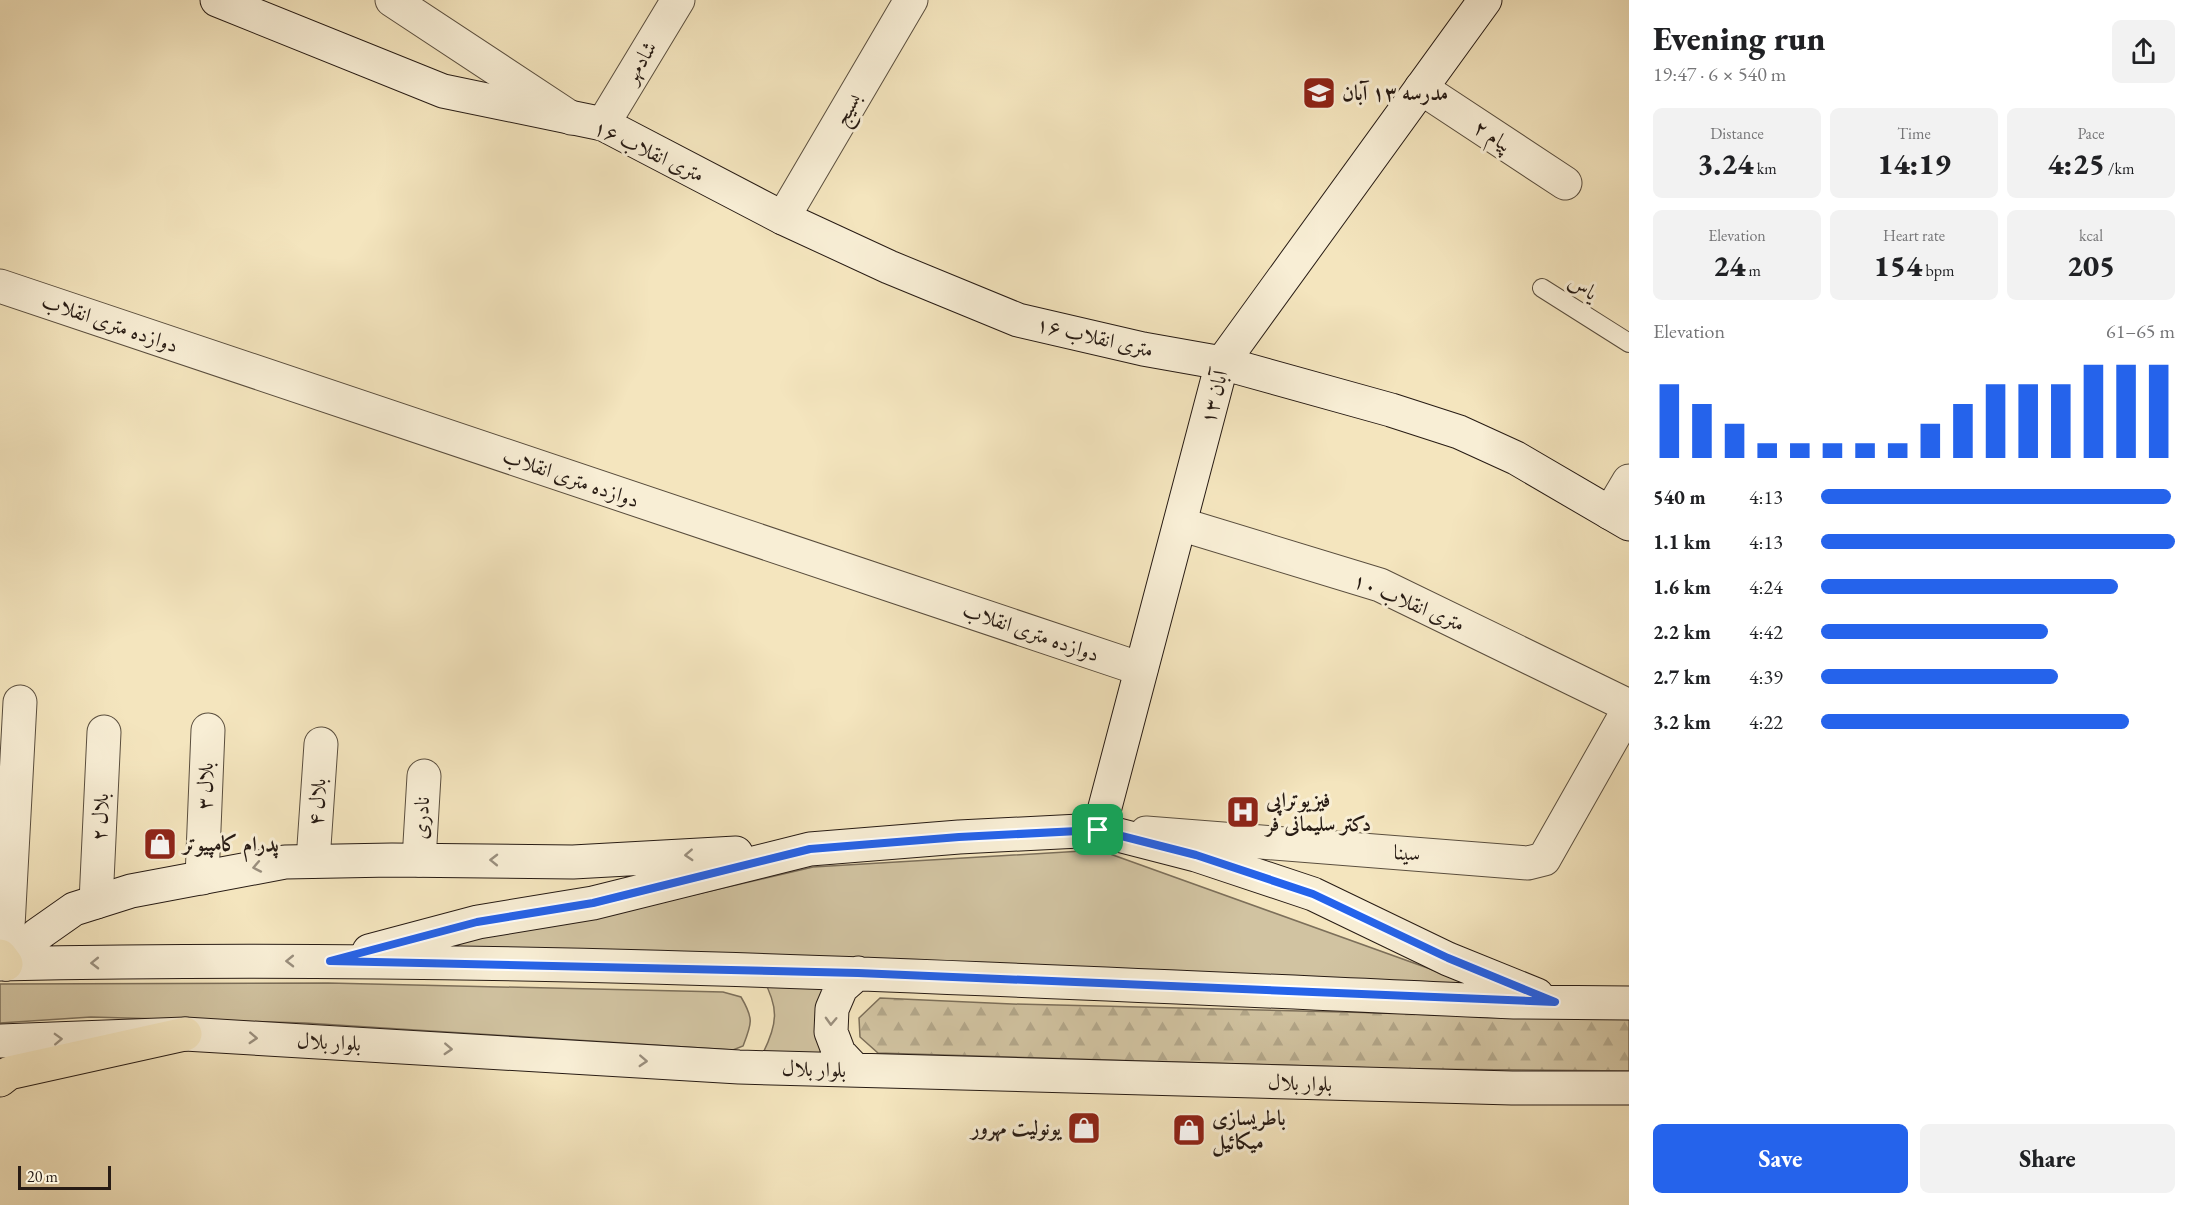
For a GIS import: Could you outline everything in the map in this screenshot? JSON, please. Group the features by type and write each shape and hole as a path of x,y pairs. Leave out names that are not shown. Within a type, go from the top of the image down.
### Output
{"main road":[{"path":"0,1080 9,1074 185,1034"}],"street":[{"name":"۱۶ متری انقلاب","path":"217,0 444,92 587,121"},
{"name":"۱۶ متری انقلاب","path":"393,0 587,121 783,218 889,267 1018,320 1143,349 1222,363 1391,410 1459,432 1516,458 1620,519"},
{"name":"شادمهر","path":"587,121 678,0"},
{"name":"بسیج","path":"783,218 911,0"},
{"name":"۱۳ آبان","path":"1098,830 1222,363 1485,0"},
{"name":"پیام ۲","path":"1421,88 1565,183"},
{"name":"دوازده متری انقلاب","path":"0,286 1141,669"},
{"path":"1620,519 1629,481"},
{"name":"۱۰ متری انقلاب","path":"1180,525 1380,585 1629,707"},
{"path":"2,962 20,702"},
{"name":"سینا","path":"1098,830 1528,863 1544,859 1629,707"},
{"name":"بلال ۳","path":"202,878 207,730"},
{"name":"بلال ۲","path":"96,902 104,732"},
{"name":"بلال ۴","path":"313,861 321,744"},
{"name":"نادری","path":"419,860 424,776"},
{"path":"2,962 74,909 131,891 285,862 419,860 573,862 1098,830 1196,855 1313,894 1448,958 1555,1002"},
{"path":"330,961 477,922 593,903 810,849"},
{"path":"2,962 330,961 858,973 1629,1004"},
{"path":"855,1070 839,1053 831,1032 832,1009 841,988 858,973"},
{"name":"بلوار بلال","path":"0,1041 185,1034 739,1067 1512,1088 1629,1088"}],"lane":[{"name":"یاس","path":"1542,288 1629,343"}],"green space":[{"path":"1099,850 1475,985 433,950 499,933 598,917 813,867"},
{"path":"762,977 834,981 838,1061 763,1053 772,1033 774,1006"},
{"path":"328,983 723,992 741,997 750,1021 743,1046 733,1050 305,1023 91,1017 0,1023 0,984"},
{"path":"880,998 1012,1004 1629,1019 1629,1071 1407,1069 878,1053 860,1037 859,1018"}],"place":[{"name":"مدرسه ۱۳ آبان","path":"1319,93"},
{"name":"فیزیوتراپی دکتر سلیمانی فر","path":"1243,812"},
{"name":"پدرام کامپیوتر","path":"160,844"},
{"name":"یونولیت مهرور","path":"1084,1128"},
{"name":"باطریسازی میکائیل","path":"1189,1130"}],"route":[{"path":"1098,830 1196,855 1313,894 1448,958 1555,1002 746,969 330,961 477,922 593,903 810,849 959,837 1098,830"}]}
